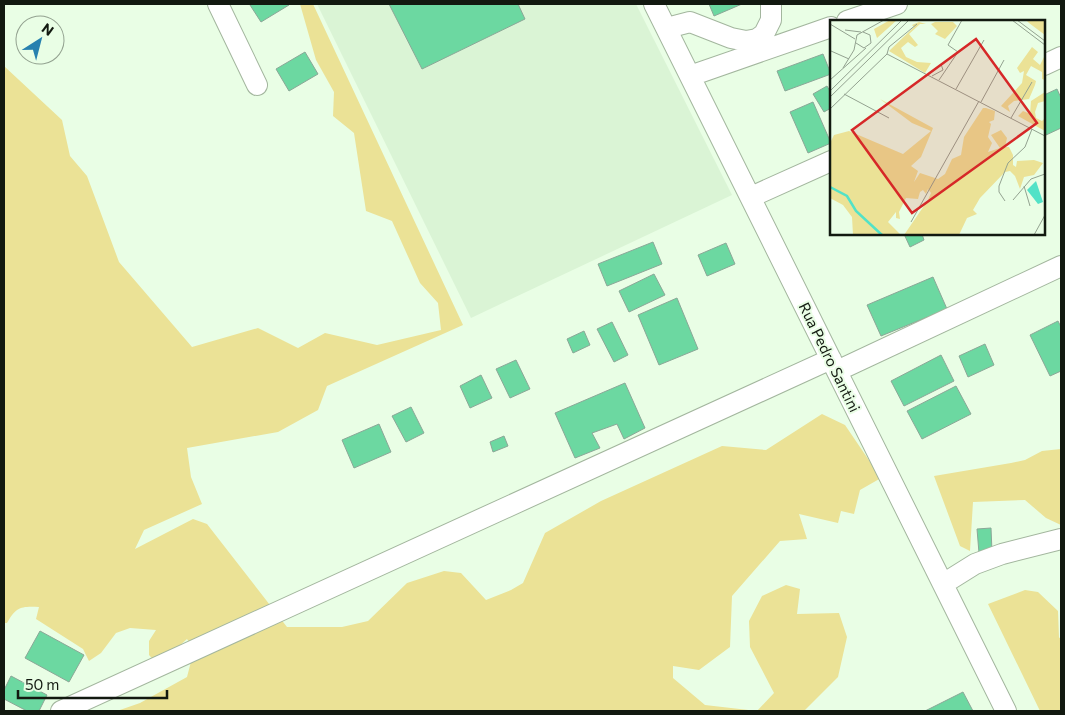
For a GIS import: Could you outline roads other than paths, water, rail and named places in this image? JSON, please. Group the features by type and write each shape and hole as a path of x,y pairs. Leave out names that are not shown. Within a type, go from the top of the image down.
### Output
{"street":[{"path":"218,4 257,85"},
{"name":"Rua Pedro Santini","path":"654,4 1006,711"},
{"path":"667,28 690,22 731,38 746,41 756,39 764,34 771,20 771,4"},
{"path":"850,20 897,4"},
{"path":"690,76 830,27"},
{"path":"1045,65 1061,57"},
{"path":"751,198 830,161"},
{"path":"61,711 834,365 1061,266"},
{"path":"943,584 975,564 1002,554 1061,539"}]}
